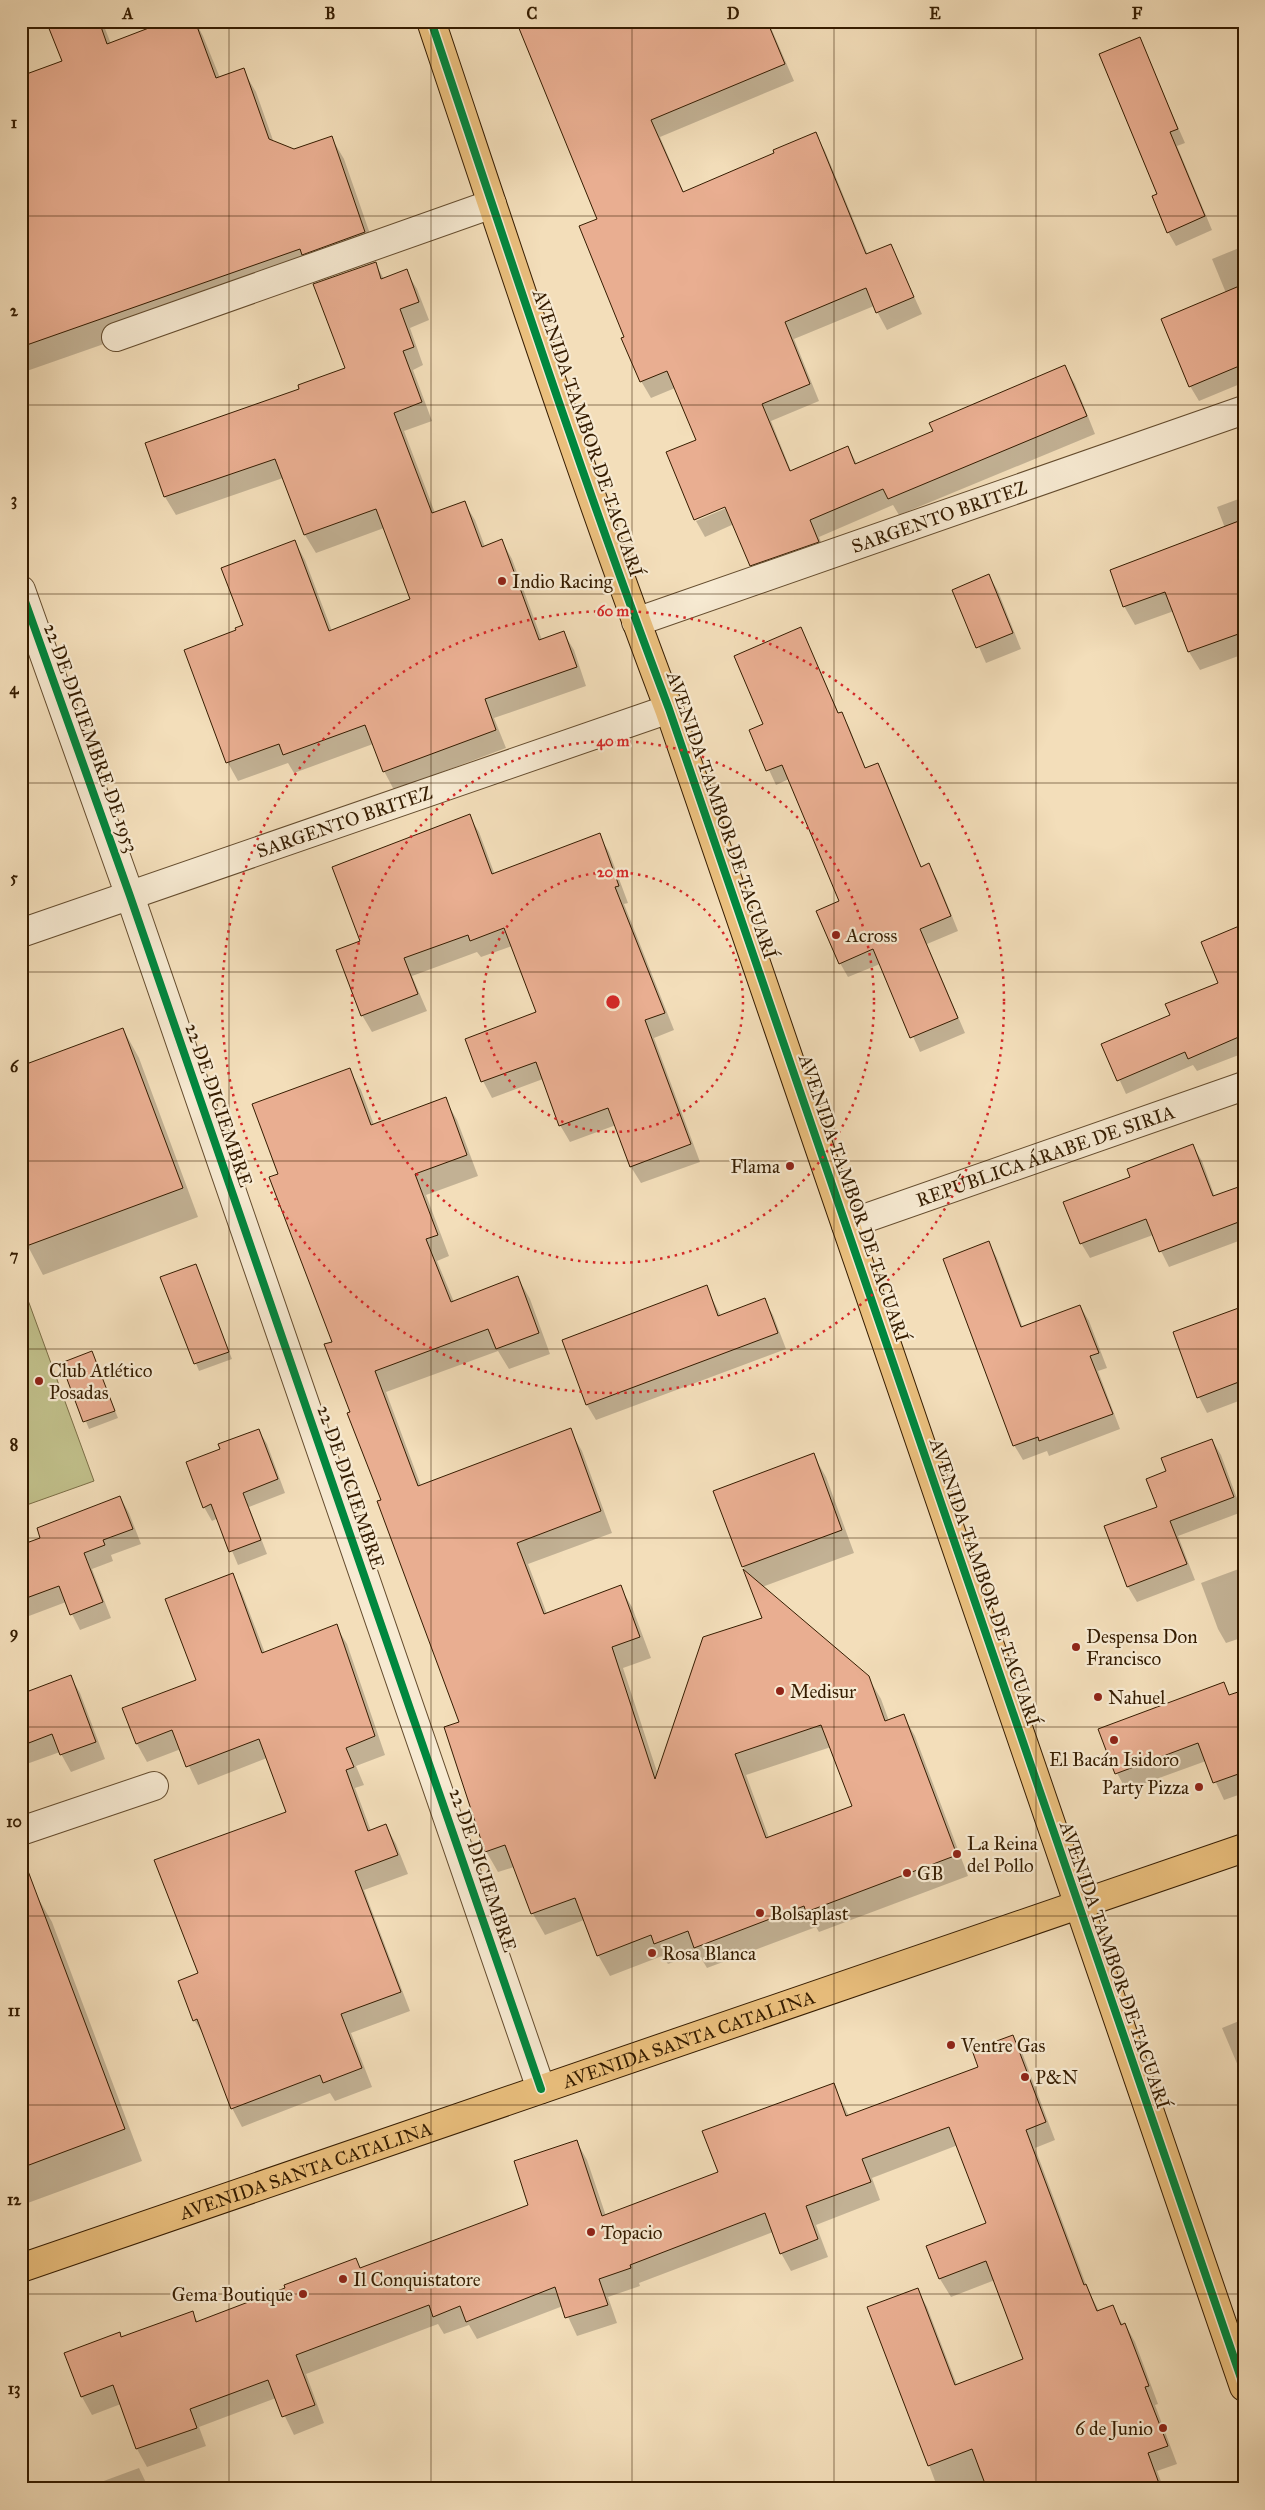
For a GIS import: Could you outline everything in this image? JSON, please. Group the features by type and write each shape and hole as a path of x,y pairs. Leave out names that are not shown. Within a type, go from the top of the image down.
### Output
{"main road":[{"name":"AVENIDA TAMBOR DE TACUARÍ","path":"431,21 492,204 636,622 669,709 1244,2387"},
{"name":"AVENIDA SANTA CATALINA","path":"21,2268 1244,1848"}],"street":[{"path":"116,337 492,204"},
{"name":"SARGENTO BRITEZ","path":"636,622 1244,410"},
{"name":"22 DE DICIEMBRE DE 1953","path":"21,590 130,896"},
{"name":"SARGENTO BRITEZ","path":"21,933 669,709"},
{"name":"22 DE DICIEMBRE","path":"130,896 541,2090"},
{"name":"REPÚBLICA ÁRABE DE SIRIA","path":"846,1225 1244,1086"},
{"path":"21,1831 154,1786"}],"shaded area":[{"name":"Club Atlético Posadas","path":"21,1281 94,1481 21,1507"}],"building":[{"path":"46,21 99,21 107,44 167,21 195,21 216,78 244,68 269,139 294,149 332,136 365,232 302,255 300,249 21,347 21,76 62,61"},
{"path":"516,21 767,21 785,64 651,120 683,192 774,153 773,150 816,132 866,254 891,244 914,297 876,313 866,288 785,322 810,384 762,404 790,471 848,446 855,464 933,431 929,423 1065,365 1087,416 888,499 883,489 810,520 819,542 750,566 725,507 694,520 666,452 696,440 667,371 640,382 621,338 624,337 579,226 597,219"},
{"path":"1140,37 1178,129 1170,132 1205,216 1167,233 1152,196 1157,194 1099,54"},
{"path":"376,262 381,279 407,269 419,302 400,309 414,347 403,351 422,402 394,413 432,513 465,501 482,547 502,539 539,640 564,631 577,667 485,699 496,730 383,772 365,725 283,755 279,744 226,763 184,650 236,630 235,628 243,625 221,568 295,540 329,631 410,599 376,509 304,535 275,459 164,497 145,443 299,389 298,385 345,368 313,284"},
{"path":"1244,284 1244,364 1189,387 1161,319"},
{"path":"1244,519 1244,632 1188,652 1165,592 1123,607 1110,570"},
{"path":"989,574 1013,633 976,648 952,590"},
{"path":"801,627 838,713 842,712 865,768 878,763 921,867 929,863 951,916 920,929 958,1018 910,1038 873,949 839,964 816,911 839,901 782,765 766,771 749,730 763,724 734,656"},
{"path":"470,814 492,874 600,833 619,886 615,887 665,1013 645,1020 691,1144 630,1167 608,1108 559,1126 536,1062 481,1082 465,1039 536,1012 504,928 470,941 468,935 404,958 418,994 361,1016 336,950 360,941 332,867"},
{"path":"1244,924 1244,1043 1241,1036 1188,1059 1185,1052 1117,1081 1101,1044 1170,1015 1165,1004 1218,983 1201,942"},
{"path":"123,1028 183,1188 21,1248 21,1066"},
{"path":"350,1068 371,1125 446,1097 467,1155 415,1174 438,1235 426,1239 451,1302 518,1276 539,1333 496,1349 488,1329 375,1371 418,1486 571,1428 601,1511 517,1543 544,1614 621,1585 640,1637 612,1647 655,1779 703,1637 762,1618 743,1569 869,1676 885,1721 904,1714 957,1855 806,1912 804,1906 694,1948 688,1931 654,1944 651,1935 597,1956 575,1898 531,1914 505,1845 485,1852 444,1727 459,1722 377,1501 381,1500 347,1413 350,1412 324,1344 332,1342 269,1177 278,1174 252,1104","holes":["821,1725 852,1806 766,1838 735,1754"]},
{"path":"1193,1144 1213,1196 1244,1185 1244,1220 1159,1252 1146,1219 1080,1244 1063,1202 1130,1177 1127,1169"},
{"path":"989,1241 1021,1327 1080,1305 1099,1353 1090,1356 1113,1414 1039,1441 1038,1437 1013,1446 943,1259"},
{"path":"196,1264 229,1352 194,1364 160,1277"},
{"path":"707,1285 718,1316 765,1298 778,1333 586,1405 562,1340"},
{"path":"1244,1306 1244,1380 1197,1398 1173,1332"},
{"path":"92,1351 115,1411 83,1422 61,1363"},
{"path":"259,1429 278,1479 243,1493 261,1540 229,1552 211,1504 203,1508 186,1462 220,1449 218,1444"},
{"path":"1212,1439 1234,1497 1170,1521 1187,1564 1127,1587 1104,1526 1157,1507 1146,1479 1166,1471 1161,1458"},
{"path":"814,1453 842,1530 742,1567 713,1491"},
{"path":"120,1496 133,1529 103,1540 105,1545 84,1553 103,1602 70,1615 59,1586 21,1600 21,1545 40,1538 37,1528"},
{"path":"233,1573 262,1653 337,1624 375,1736 346,1748 354,1767 346,1770 368,1831 386,1824 398,1855 355,1871 401,1992 341,2014 362,2068 323,2083 320,2075 231,2109 197,2019 193,2021 178,1981 198,1973 154,1860 286,1812 259,1739 186,1767 172,1730 136,1744 122,1708 196,1680 165,1599"},
{"path":"71,1675 96,1742 60,1755 52,1734 21,1746 21,1694"},
{"path":"1224,1682 1229,1695 1244,1690 1244,1772 1213,1783 1198,1743 1115,1774 1098,1729"},
{"path":"25,1863 125,2129 21,2168 21,1864"},
{"path":"1013,2035 1046,2122 1026,2130 1084,2285 1086,2284 1097,2311 1113,2305 1121,2325 1125,2323 1149,2386 1145,2387 1168,2446 1148,2453 1161,2489 987,2489 972,2449 928,2466 867,2307 918,2288 955,2385 1023,2359 986,2261 939,2279 926,2246 986,2223 949,2127 862,2159 871,2182 806,2206 818,2239 780,2254 765,2213 630,2265 631,2268 599,2279 608,2305 565,2318 555,2287 466,2322 460,2306 433,2317 429,2305 296,2355 315,2405 282,2417 268,2380 190,2409 197,2428 136,2449 113,2385 81,2397 64,2353 120,2332 121,2337 193,2311 196,2322 285,2288 284,2285 356,2258 360,2268 528,2205 514,2161 577,2140 602,2216 718,2172 702,2131 834,2083 846,2116 978,2067 972,2050"}],"cycle path":[{"path":"431,21 606,538 669,709 1244,2387"},
{"path":"21,590 130,896 541,2089"}],"place":[{"name":"Indio Racing","path":"502,581"},
{"name":"Across","path":"836,935"},
{"name":"Flama","path":"790,1166"},
{"name":"Club Atlético Posadas","path":"39,1381"},
{"name":"Despensa Don Francisco","path":"1076,1647"},
{"name":"Medisur","path":"780,1691"},
{"name":"Nahuel","path":"1098,1697"},
{"name":"El Bacán Isidoro","path":"1114,1740"},
{"name":"Party Pizza","path":"1199,1787"},
{"name":"La Reina del Pollo","path":"957,1854"},
{"name":"GB","path":"907,1873"},
{"name":"Bolsaplast","path":"760,1913"},
{"name":"Rosa Blanca","path":"652,1953"},
{"name":"Ventre Gas","path":"951,2045"},
{"name":"P&N","path":"1025,2077"},
{"name":"Topacio","path":"591,2232"},
{"name":"Il Conquistatore","path":"343,2279"},
{"name":"Gema Boutique","path":"303,2294"},
{"name":"6 de Junio","path":"1163,2428"}]}
